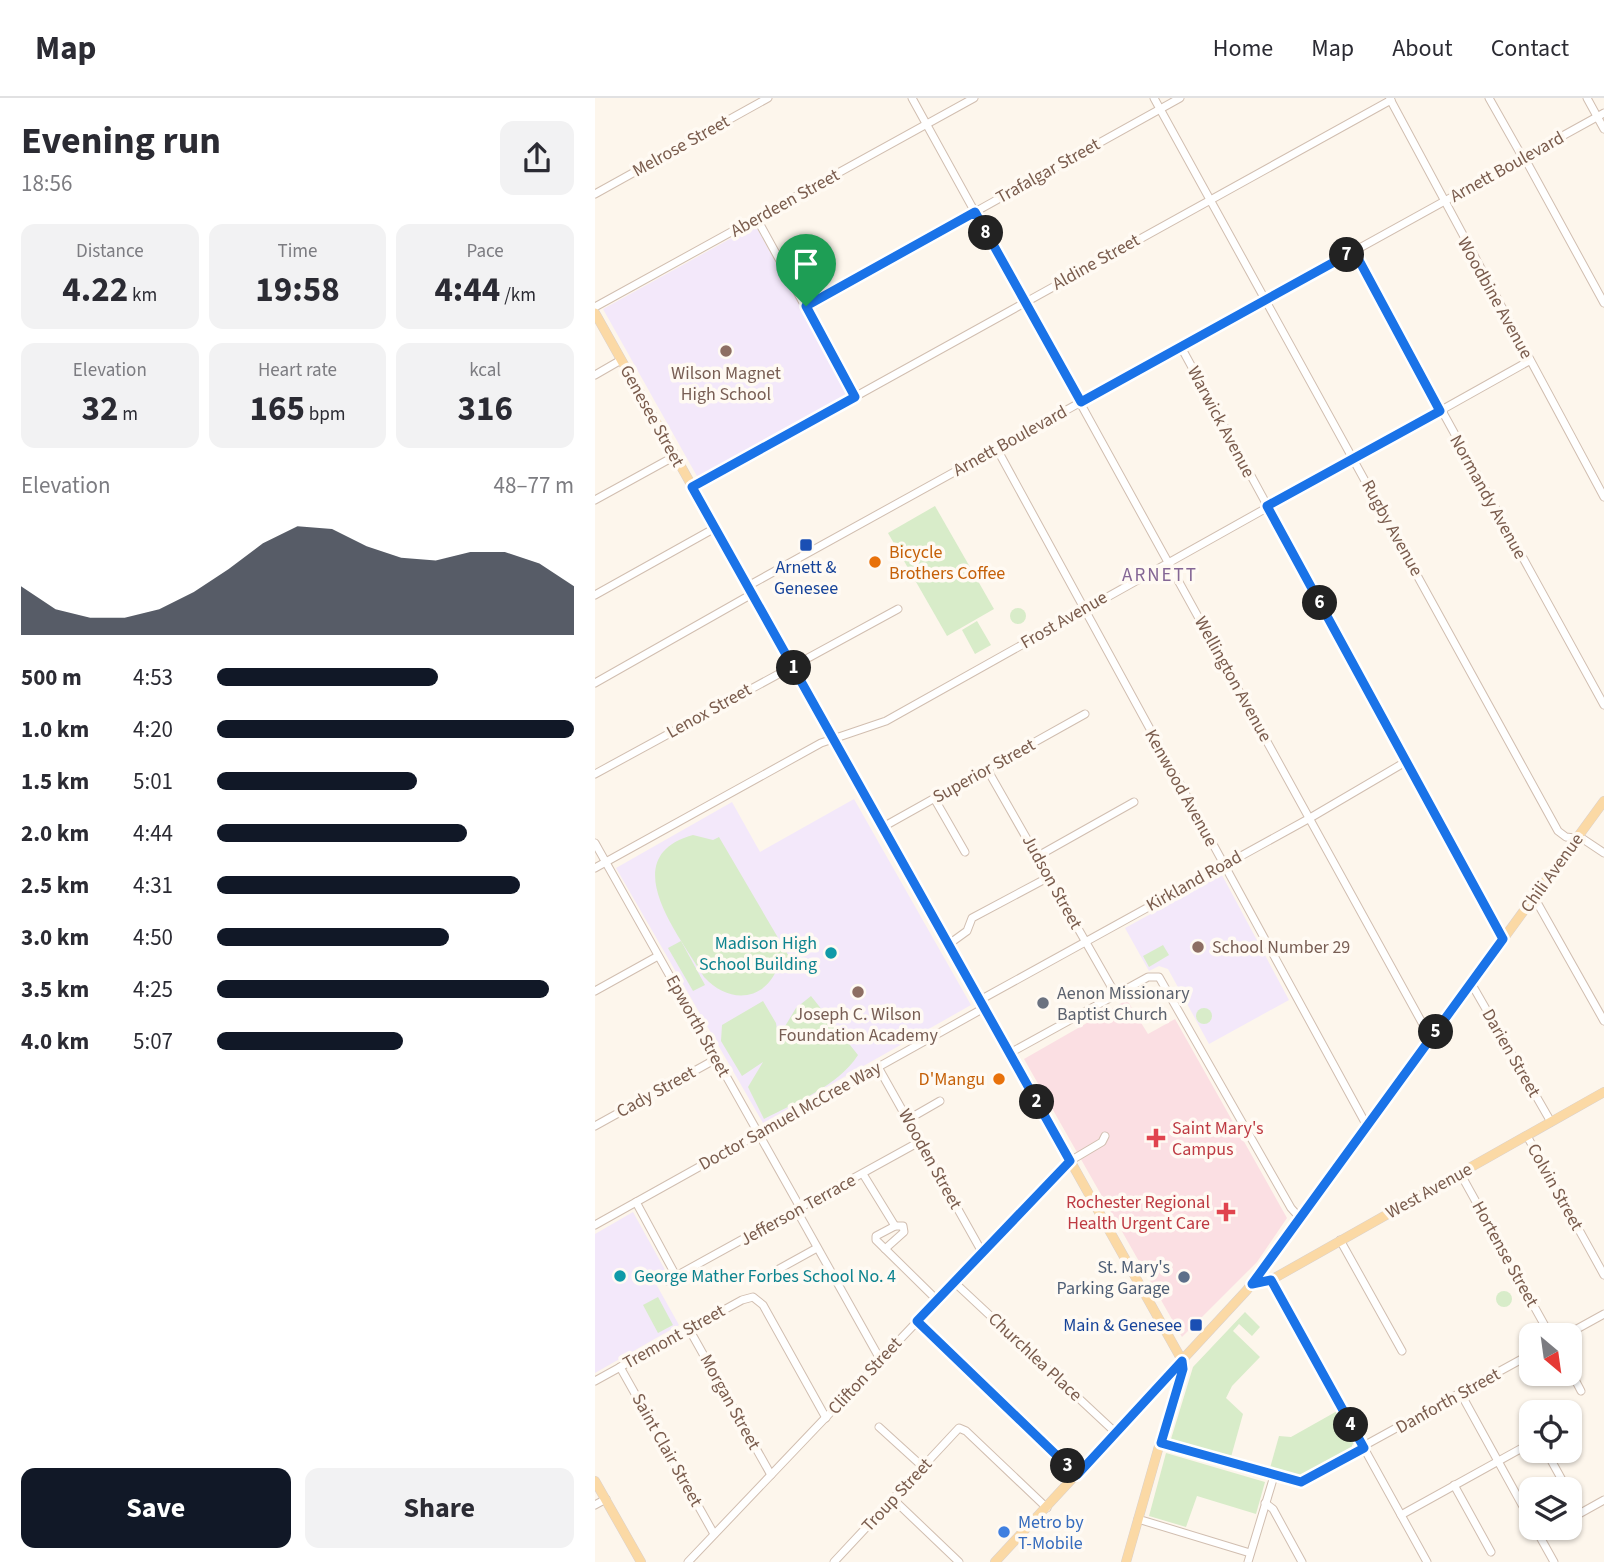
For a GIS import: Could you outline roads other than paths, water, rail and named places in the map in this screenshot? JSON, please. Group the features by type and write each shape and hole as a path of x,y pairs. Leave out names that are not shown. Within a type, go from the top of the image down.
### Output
{"main road":[{"name":"Genesee Street","path":"595,313 1182,1361"},
{"name":"Chili Avenue","path":"995,1562 1252,1284 1604,801"},
{"name":"West Avenue","path":"1252,1284 1271,1280 1604,1092"},
{"path":"1126,1562 1183,1369 1182,1361"},
{"path":"595,1480 641,1562"}],"street":[{"name":"Melrose Street","path":"595,194 768,98"},
{"name":"Wellington Avenue","path":"912,98 1431,1039"},
{"name":"Aberdeen Street","path":"595,307 974,98"},
{"name":"Rugby Avenue","path":"1154,98 1558,831 1576,840 1583,839 1604,853"},
{"name":"Trafalgar Street","path":"806,306 1179,98"},
{"path":"1489,98 1604,303"},
{"path":"1587,98 1601,115 1604,129"},
{"name":"Aldine Street","path":"692,487 1390,99"},
{"name":"Woodbine Avenue","path":"1390,99 1604,497"},
{"name":"Arnett Boulevard","path":"595,683 750,590 997,449 1601,115"},
{"path":"757,219 855,397"},
{"name":"Normandy Avenue","path":"1354,251 1604,705"},
{"name":"Warwick Avenue","path":"1181,347 1503,939"},
{"path":"595,375 621,360"},
{"name":"Frost Avenue","path":"595,868 833,739 886,721 1167,561 1529,361"},
{"name":"Kenwood Avenue","path":"997,449 1367,1126"},
{"path":"595,500 675,456"},
{"path":"595,595 715,528"},
{"name":"Lenox Street","path":"595,774 898,609"},
{"name":"Superior Street","path":"883,827 1085,714"},
{"name":"Kirkland Road","path":"982,1004 1085,941 1310,818 1407,761"},
{"name":"Judson Street","path":"987,769 1116,995"},
{"path":"934,798 965,852"},
{"path":"1038,856 1134,802"},
{"name":"Epworth Street","path":"595,843 880,1359"},
{"path":"949,944 967,931 972,918 1049,877"},
{"path":"1534,897 1604,1021"},
{"path":"595,991 659,956"},
{"path":"1010,1053 1157,975 1163,980 1284,1195 1300,1218"},
{"name":"Darien Street","path":"1471,983 1551,1122"},
{"name":"Doctor Samuel McCree Way","path":"595,1225 878,1067 982,1004"},
{"name":"Cady Street","path":"595,1126 716,1059"},
{"name":"Wooden Street","path":"878,1067 982,1251"},
{"path":"907,1120 940,1101"},
{"name":"Clifton Street","path":"688,1562 1070,1161 1102,1143 1105,1136"},
{"name":"Colvin Street","path":"1527,1136 1604,1275"},
{"name":"Jefferson Terrace","path":"667,1281 919,1142"},
{"name":"Hortense Street","path":"1460,1173 1543,1323"},
{"path":"863,1174 895,1226"},
{"path":"636,1202 676,1276"},
{"path":"885,1249 904,1232 903,1226 895,1226 875,1238 885,1249 937,1300"},
{"path":"1341,1240 1402,1351"},
{"path":"779,1269 817,1248"},
{"path":"1271,1280 1427,1562"},
{"name":"Churchlea Place","path":"953,1281 1116,1433"},
{"name":"Tremont Street","path":"595,1381 754,1297 763,1305 826,1418"},
{"path":"1582,1326 1604,1314"},
{"path":"917,1321 1077,1475"},
{"name":"Morgan Street","path":"689,1329 771,1475"},
{"name":"Danforth Street","path":"1161,1443 1301,1482 1519,1361"},
{"name":"Saint Clair Street","path":"620,1367 714,1534"},
{"path":"1578,1386 1581,1391"},
{"path":"1461,1394 1519,1498"},
{"path":"879,1427 923,1467"},
{"name":"Troup Street","path":"834,1562 959,1428 966,1431 1047,1508"},
{"path":"1401,1515 1519,1450"},
{"path":"1248,1562 1274,1476"},
{"path":"1454,1485 1491,1552"},
{"path":"595,1505 605,1499"},
{"path":"893,1499 959,1562"},
{"path":"1582,1512 1604,1500"},
{"path":"1265,1503 1273,1509 1302,1562"},
{"path":"1138,1519 1250,1553"},
{"path":"1542,1540 1554,1562"}],"place":[{"name":"Wilson Magnet High School","path":"726,351"},
{"name":"Arnett & Genesee","path":"806,545"},
{"name":"Bicycle Brothers Coffee","path":"875,562"},
{"name":"School Number 29","path":"1198,947"},
{"name":"Madison High School Building","path":"831,953"},
{"name":"Joseph C. Wilson Foundation Academy","path":"858,992"},
{"name":"Aenon Missionary Baptist Church","path":"1043,1003"},
{"name":"D'Mangu","path":"999,1079"},
{"name":"Saint Mary's Campus","path":"1156,1138"},
{"name":"Rochester Regional Health Urgent Care","path":"1226,1212"},
{"name":"George Mather Forbes School No. 4","path":"620,1276"},
{"name":"St. Mary's Parking Garage","path":"1184,1277"},
{"name":"Main & Genesee","path":"1196,1325"},
{"name":"Metro by T-Mobile","path":"1004,1532"}],"district":[{"name":"ARNETT","path":"1160,575"}]}
